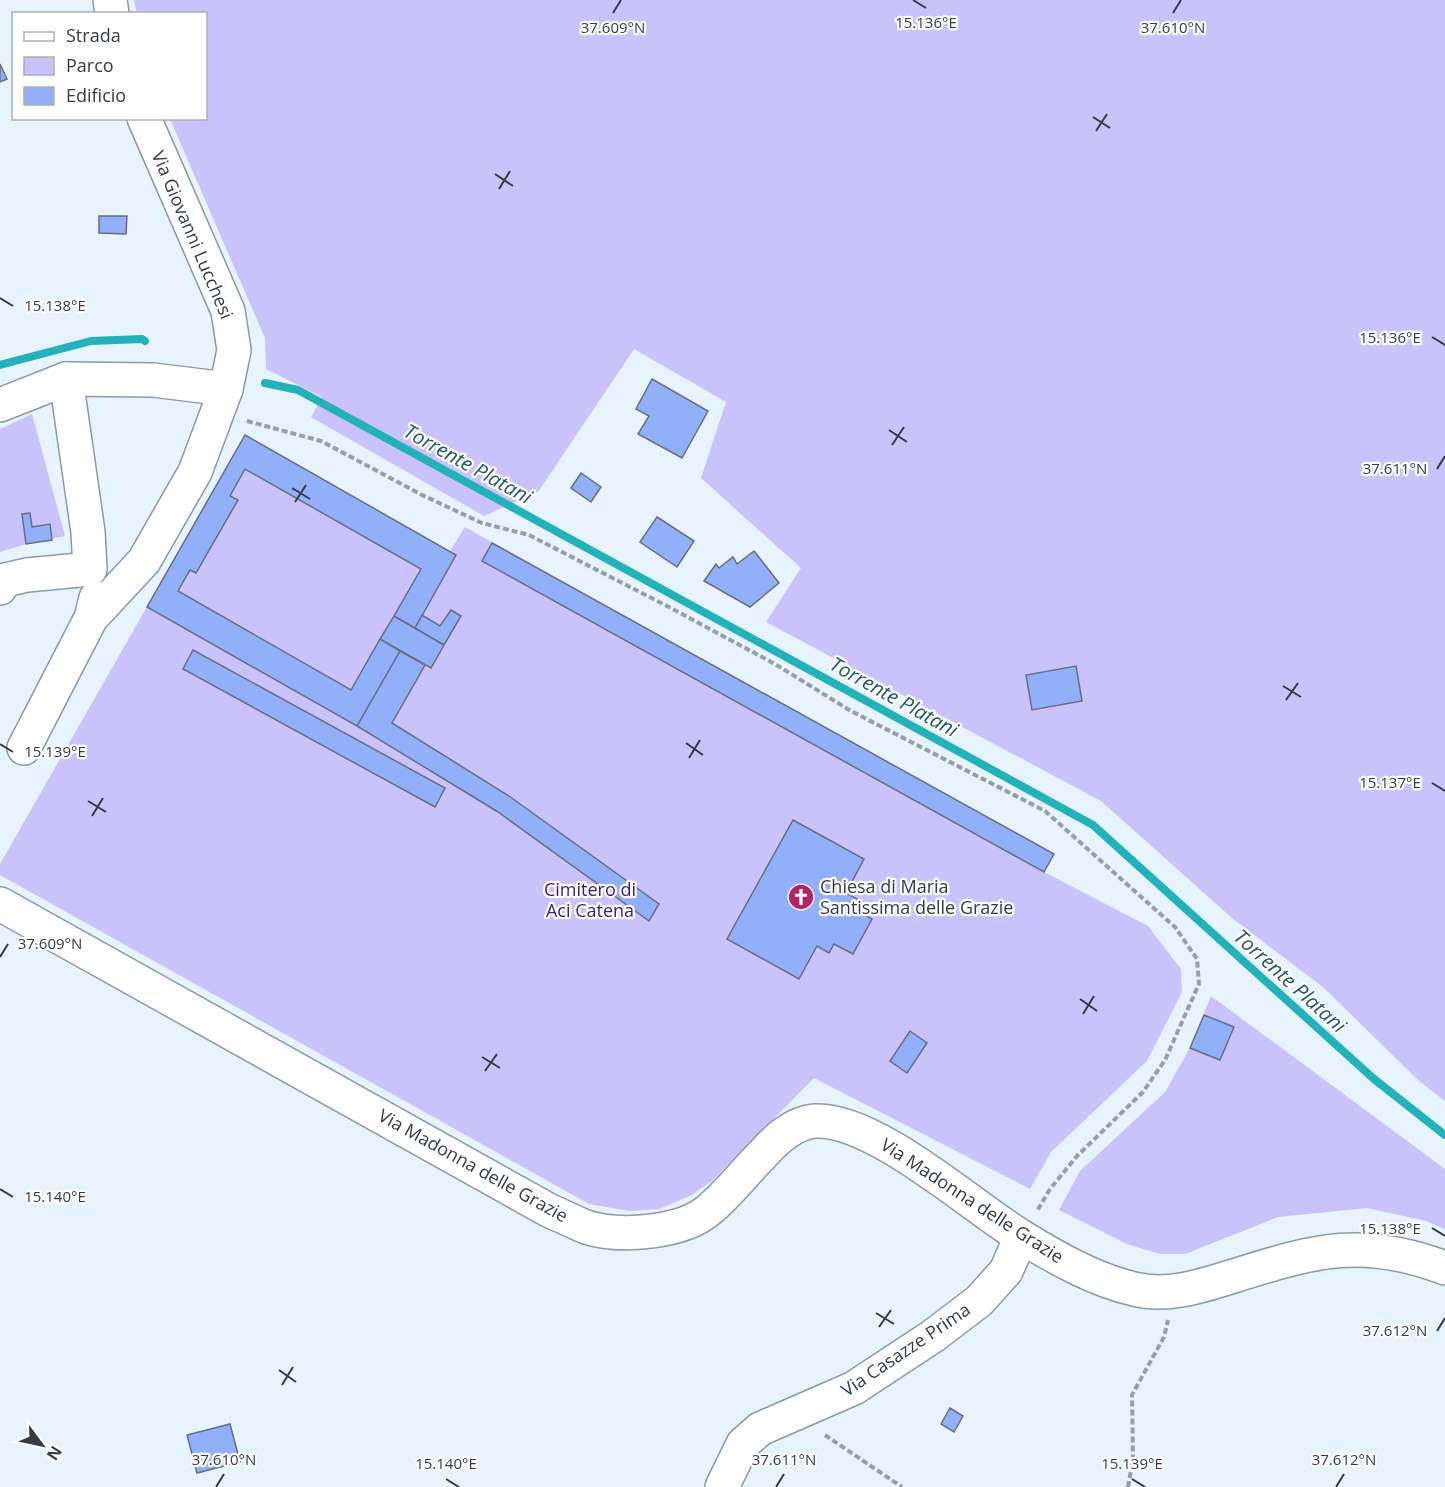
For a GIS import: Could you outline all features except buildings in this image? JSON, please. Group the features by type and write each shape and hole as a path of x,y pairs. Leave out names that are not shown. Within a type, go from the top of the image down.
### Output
{"street":[{"name":"Via Giovanni Lucchesi","path":"91,618 144,561 195,472 221,402 234,350 228,311 145,120"},
{"path":"24,748 91,618 96,596 90,570 88,532 66,379"},
{"path":"0,405 66,379 153,380 221,402"},
{"path":"0,584 27,575 90,570"},
{"name":"Via Madonna delle Grazie","path":"0,904 539,1205 588,1227 628,1233 679,1226 709,1210 770,1146 791,1128 815,1121 837,1124 867,1134 917,1163 1021,1237 1083,1271 1136,1290 1173,1292 1317,1252 1350,1249 1394,1252 1445,1268"},
{"name":"Via Casazze Prima","path":"722,1487 743,1444 760,1429 854,1388 933,1336 979,1301 1006,1270 1021,1237"}],"path":[{"path":"221,402 280,429 321,441 483,523 529,535 775,664 851,711 1045,811 1175,927 1197,959 1199,984 1165,1060 1143,1092 1077,1156 1056,1181 1021,1237"},
{"path":"1128,1487 1132,1459 1132,1395 1164,1337 1173,1292"},
{"path":"793,1416 902,1487"}],"green space":[{"path":"134,0 1445,0 1445,1101 1418,1080 1324,988 1232,918 1101,801 766,622 801,568 701,478 726,402 634,349 538,492 484,516 311,417 322,397 266,369 265,338 170,120 207,120 207,12 137,12"},
{"path":"32,414 65,536 0,552 0,429"},
{"name":"Cimitero di Aci Catena","path":"245,435 450,551 465,527 1054,854 1044,872 1148,926 1181,969 1182,992 1147,1061 1051,1152 1030,1189 814,1078 712,1181 690,1196 659,1209 629,1211 589,1204 0,875 0,864"},
{"path":"1211,996 1445,1169 1445,1229 1426,1221 1367,1208 1278,1217 1185,1254 1160,1254 1127,1244 1059,1210 1080,1171 1165,1092 1190,1048"}],"waterway":[{"name":"Torrente Platani","path":"0,365 91,341 142,339 145,341"},
{"name":"Torrente Platani","path":"265,383 298,390 1093,825 1374,1079 1445,1135"}],"place":[{"name":"Chiesa di Maria Santissima delle Grazie","path":"801,897"}]}
